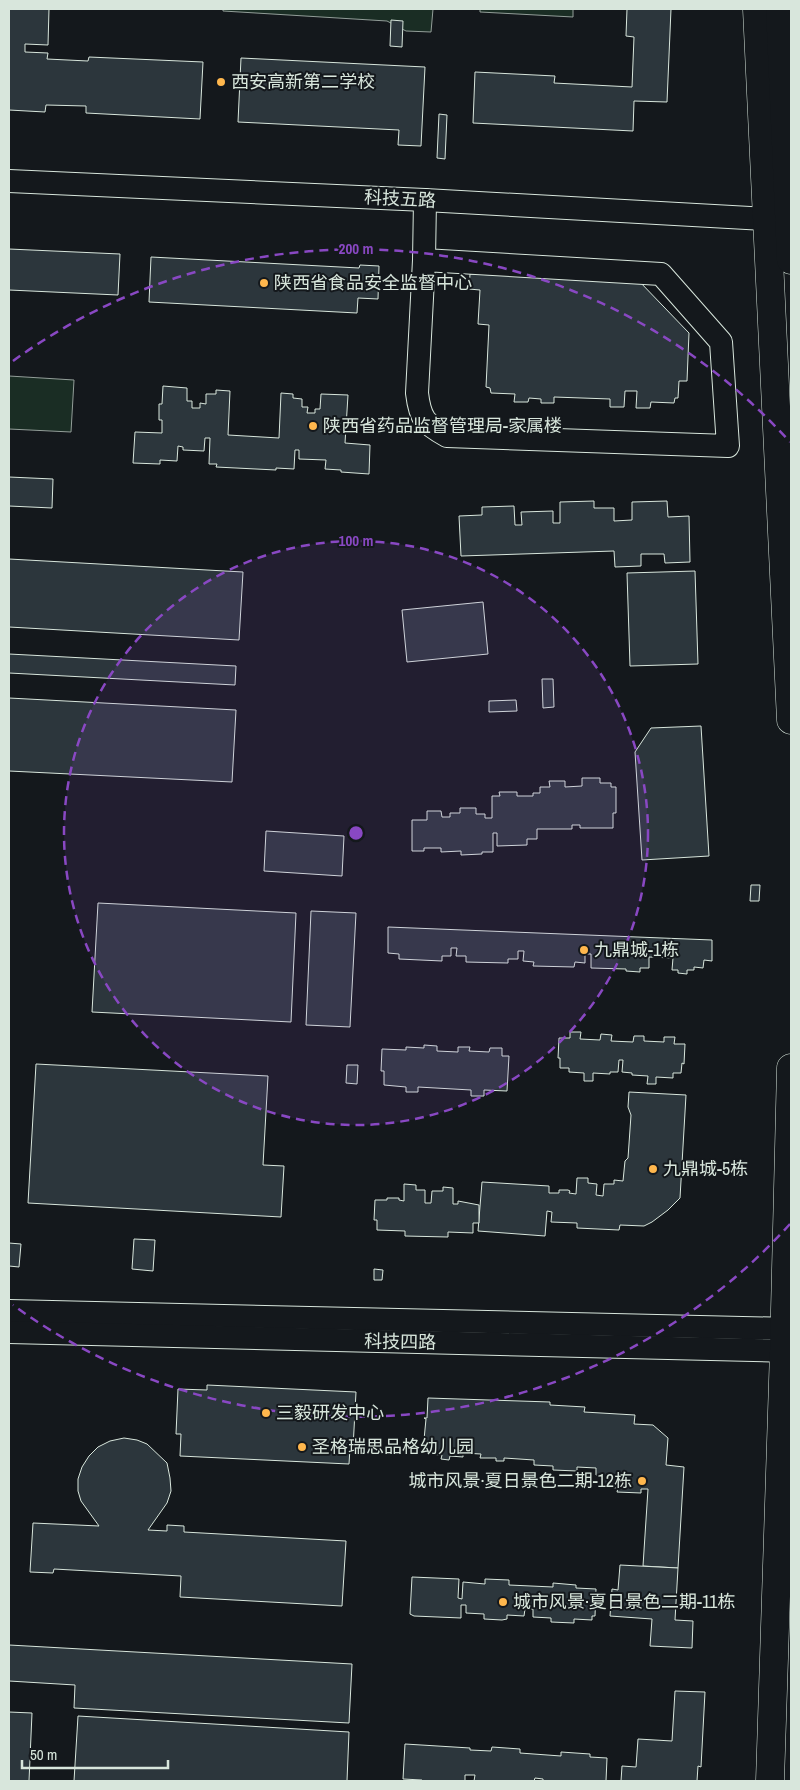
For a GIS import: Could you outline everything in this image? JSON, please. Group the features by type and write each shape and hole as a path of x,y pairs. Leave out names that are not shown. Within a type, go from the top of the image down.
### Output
{"main road":[{"path":"757,9 782,220 791,260"},
{"path":"780,9 791,720"},
{"path":"770,1781 788,1340 791,1068"}],"street":[{"name":"科技五路","path":"9,181 425,200 782,220"},
{"path":"424,260 661,274 721,342 728,446 447,436 430,427 419,411 417,394 425,200"},
{"name":"科技四路","path":"9,1311 788,1340"},
{"name":"科技四路","path":"9,1332 788,1340"}],"green space":[{"path":"223,9 433,9 431,32 406,31 387,21 223,11"},
{"path":"480,9 573,9 573,17 480,12"},
{"path":"9,376 74,380 71,432 9,429"}],"building":[{"path":"9,9 49,9 48,45 25,44 25,52 48,53 47,59 88,61 89,57 203,62 200,119 86,113 86,106 46,105 45,112 9,110"},
{"path":"627,9 671,9 667,102 634,101 633,131 473,123 475,72 555,76 554,83 632,87 634,37 626,36"},
{"path":"391,20 403,21 402,47 390,46"},
{"path":"241,58 425,67 421,146 398,145 399,130 238,122"},
{"path":"439,114 447,115 445,159 437,158"},
{"path":"9,249 120,254 118,295 9,290"},
{"name":"陕西省食品安全监督中心","path":"151,257 359,268 360,265 379,266 378,299 358,298 357,313 149,302"},
{"path":"470,274 638,280 689,333 687,381 679,381 678,398 675,398 674,403 651,402 650,408 636,408 637,391 625,391 624,407 610,407 610,399 554,397 554,403 541,403 541,399 529,398 528,402 514,402 515,394 491,393 490,388 486,387 489,325 478,324 480,290 469,289"},
{"name":"陕西省药品监督管理局-家属楼","path":"163,386 187,388 187,401 192,401 192,408 200,408 200,403 206,404 206,394 216,394 216,390 230,391 228,435 279,438 281,393 293,394 293,398 302,399 302,407 308,407 307,413 315,413 315,409 320,409 321,394 348,395 345,443 370,445 369,474 325,469 326,460 299,459 299,450 295,450 294,469 216,467 217,464 209,464 210,438 205,438 204,451 183,450 183,447 178,446 177,461 160,460 160,464 133,463 135,432 162,433 162,420 159,420 159,404 162,404"},
{"path":"9,477 53,479 52,508 9,506"},
{"path":"594,501 594,508 614,508 614,521 632,520 632,502 667,501 668,517 689,516 690,562 665,563 664,554 641,554 641,566 615,567 614,551 461,556 459,516 482,515 482,507 514,506 515,525 522,525 521,512 553,511 553,523 560,523 560,502"},
{"path":"9,559 243,572 239,640 9,627"},
{"path":"695,571 698,664 630,666 627,573"},
{"path":"483,602 488,654 407,662 402,610"},
{"path":"9,654 236,666 235,685 9,673"},
{"path":"542,679 553,679 554,707 543,708"},
{"path":"9,698 236,710 232,782 9,771"},
{"path":"516,700 517,711 489,712 489,701"},
{"path":"701,726 709,856 642,860 635,752 651,728"},
{"path":"582,778 600,778 600,783 611,783 611,787 616,787 616,813 613,813 613,828 580,828 580,825 572,825 572,829 537,829 537,839 527,839 527,845 497,846 497,833 493,833 493,852 482,852 482,854 461,855 461,851 441,852 441,848 424,848 424,851 412,851 412,820 427,820 427,811 441,811 442,817 450,817 450,813 460,813 460,808 476,808 476,814 485,814 485,818 492,818 492,796 500,796 499,792 517,792 517,796 533,796 533,793 540,793 540,787 550,787 549,781 565,781 565,787 582,786"},
{"path":"266,831 344,836 342,876 264,871"},
{"path":"751,885 760,885 759,901 750,901"},
{"path":"98,903 296,913 291,1022 92,1012"},
{"path":"311,911 356,913 350,1027 306,1025"},
{"name":"九鼎城-1栋","path":"388,927 712,940 712,961 704,960 703,968 694,967 694,970 687,970 687,974 678,973 678,970 672,970 673,958 649,957 649,968 640,968 640,972 626,971 626,969 591,968 591,954 585,954 585,963 575,962 574,967 533,966 534,962 523,961 524,951 518,951 518,959 508,959 508,963 466,962 466,956 456,956 457,948 451,948 451,956 442,956 442,961 399,959 399,954 388,953"},
{"path":"570,1032 581,1032 580,1039 600,1040 601,1034 612,1035 611,1041 633,1042 634,1036 644,1036 644,1041 664,1042 664,1037 675,1037 674,1044 685,1044 684,1064 682,1063 681,1073 673,1073 673,1078 656,1077 656,1084 647,1084 648,1076 622,1072 623,1060 619,1060 618,1072 610,1072 610,1074 593,1073 593,1081 584,1081 584,1073 569,1072 569,1068 560,1068 560,1058 558,1058 559,1038 570,1038"},
{"path":"424,1045 437,1046 437,1051 458,1052 458,1047 470,1047 469,1051 489,1052 490,1048 502,1048 502,1056 509,1056 507,1091 484,1090 484,1096 471,1096 471,1090 418,1087 418,1092 406,1092 406,1087 384,1085 384,1071 381,1071 382,1049 406,1050 406,1047 424,1048"},
{"path":"36,1064 268,1076 263,1165 284,1166 281,1217 28,1203"},
{"path":"347,1065 358,1065 357,1084 346,1083"},
{"name":"九鼎城-5栋","path":"629,1092 686,1095 680,1198 668,1210 644,1226 620,1225 619,1230 577,1228 577,1223 551,1222 552,1212 547,1211 545,1236 478,1231 482,1182 549,1186 549,1193 559,1193 559,1190 568,1190 570,1191 569,1193 576,1194 577,1178 588,1178 588,1183 597,1184 596,1195 603,1196 604,1184 614,1184 614,1180 623,1181 625,1161 628,1158 631,1115 628,1107"},
{"path":"404,1184 416,1185 416,1190 425,1190 425,1203 431,1203 432,1191 443,1191 443,1187 453,1188 453,1204 458,1204 458,1201 479,1205 479,1223 473,1223 473,1233 448,1232 448,1237 405,1236 405,1231 377,1230 377,1220 374,1220 375,1200 399,1198 399,1200 404,1201"},
{"path":"134,1239 155,1240 153,1271 132,1269"},
{"path":"9,1243 21,1244 19,1267 9,1266"},
{"path":"374,1269 383,1270 382,1280 374,1280"},
{"name":"三毅研发中心","path":"207,1385 356,1392 353,1448 350,1448 349,1464 180,1456 181,1434 176,1434 178,1389 207,1390"},
{"name":"城市风景·夏日景色二期-12栋","path":"428,1398 550,1402 550,1405 585,1407 584,1412 635,1415 634,1424 653,1425 668,1438 666,1465 684,1467 678,1568 643,1566 648,1489 641,1489 641,1493 617,1492 618,1488 600,1487 601,1476 596,1475 596,1468 577,1467 577,1471 553,1470 553,1466 534,1465 534,1460 504,1458 504,1461 496,1461 496,1458 480,1458 481,1454 463,1453 463,1457 450,1456 449,1460 441,1459 442,1455 428,1454 428,1450 423,1450 426,1419 424,1418 427,1418"},
{"path":"124,1438 147,1444 167,1463 171,1491 167,1503 148,1530 167,1531 167,1525 184,1526 184,1532 346,1541 342,1606 180,1597 181,1576 54,1569 53,1573 30,1572 33,1523 99,1526 81,1501 78,1491 78,1479 82,1467 98,1447 110,1441"},
{"path":"620,1565 678,1568 675,1620 693,1621 692,1648 650,1646 652,1619 610,1616 612,1589 618,1590"},
{"name":"城市风景·夏日景色二期-11栋","path":"412,1577 459,1579 458,1598 462,1599 463,1582 485,1584 485,1579 509,1580 509,1585 553,1587 553,1583 576,1585 576,1588 596,1589 595,1616 592,1616 592,1620 574,1619 574,1623 551,1622 551,1618 533,1617 533,1609 525,1609 524,1616 507,1615 507,1619 502,1620 484,1619 484,1614 466,1613 466,1605 461,1605 461,1618 414,1616 410,1614"},
{"path":"9,1645 352,1664 349,1723 74,1708 75,1685 9,1681"},
{"path":"675,1691 705,1692 701,1767 698,1766 697,1781 621,1781 622,1766 636,1767 638,1739 672,1741"},
{"path":"9,1712 32,1713 29,1781 9,1781"},
{"path":"78,1716 349,1732 347,1781 74,1781"},
{"path":"405,1744 491,1751 492,1747 520,1749 520,1753 561,1756 561,1752 590,1754 590,1757 607,1758 606,1781 543,1781 543,1779 535,1778 534,1781 474,1781 475,1775 465,1775 465,1781 403,1779"}],"place":[{"name":"西安高新第二学校","path":"221,82"},
{"name":"陕西省食品安全监督中心","path":"264,283"},
{"name":"陕西省药品监督管理局-家属楼","path":"313,426"},
{"name":"九鼎城-1栋","path":"584,950"},
{"name":"九鼎城-5栋","path":"653,1169"},
{"name":"三毅研发中心","path":"266,1413"},
{"name":"圣格瑞思品格幼儿园","path":"302,1447"},
{"name":"城市风景·夏日景色二期-12栋","path":"642,1481"},
{"name":"城市风景·夏日景色二期-11栋","path":"503,1602"}]}
